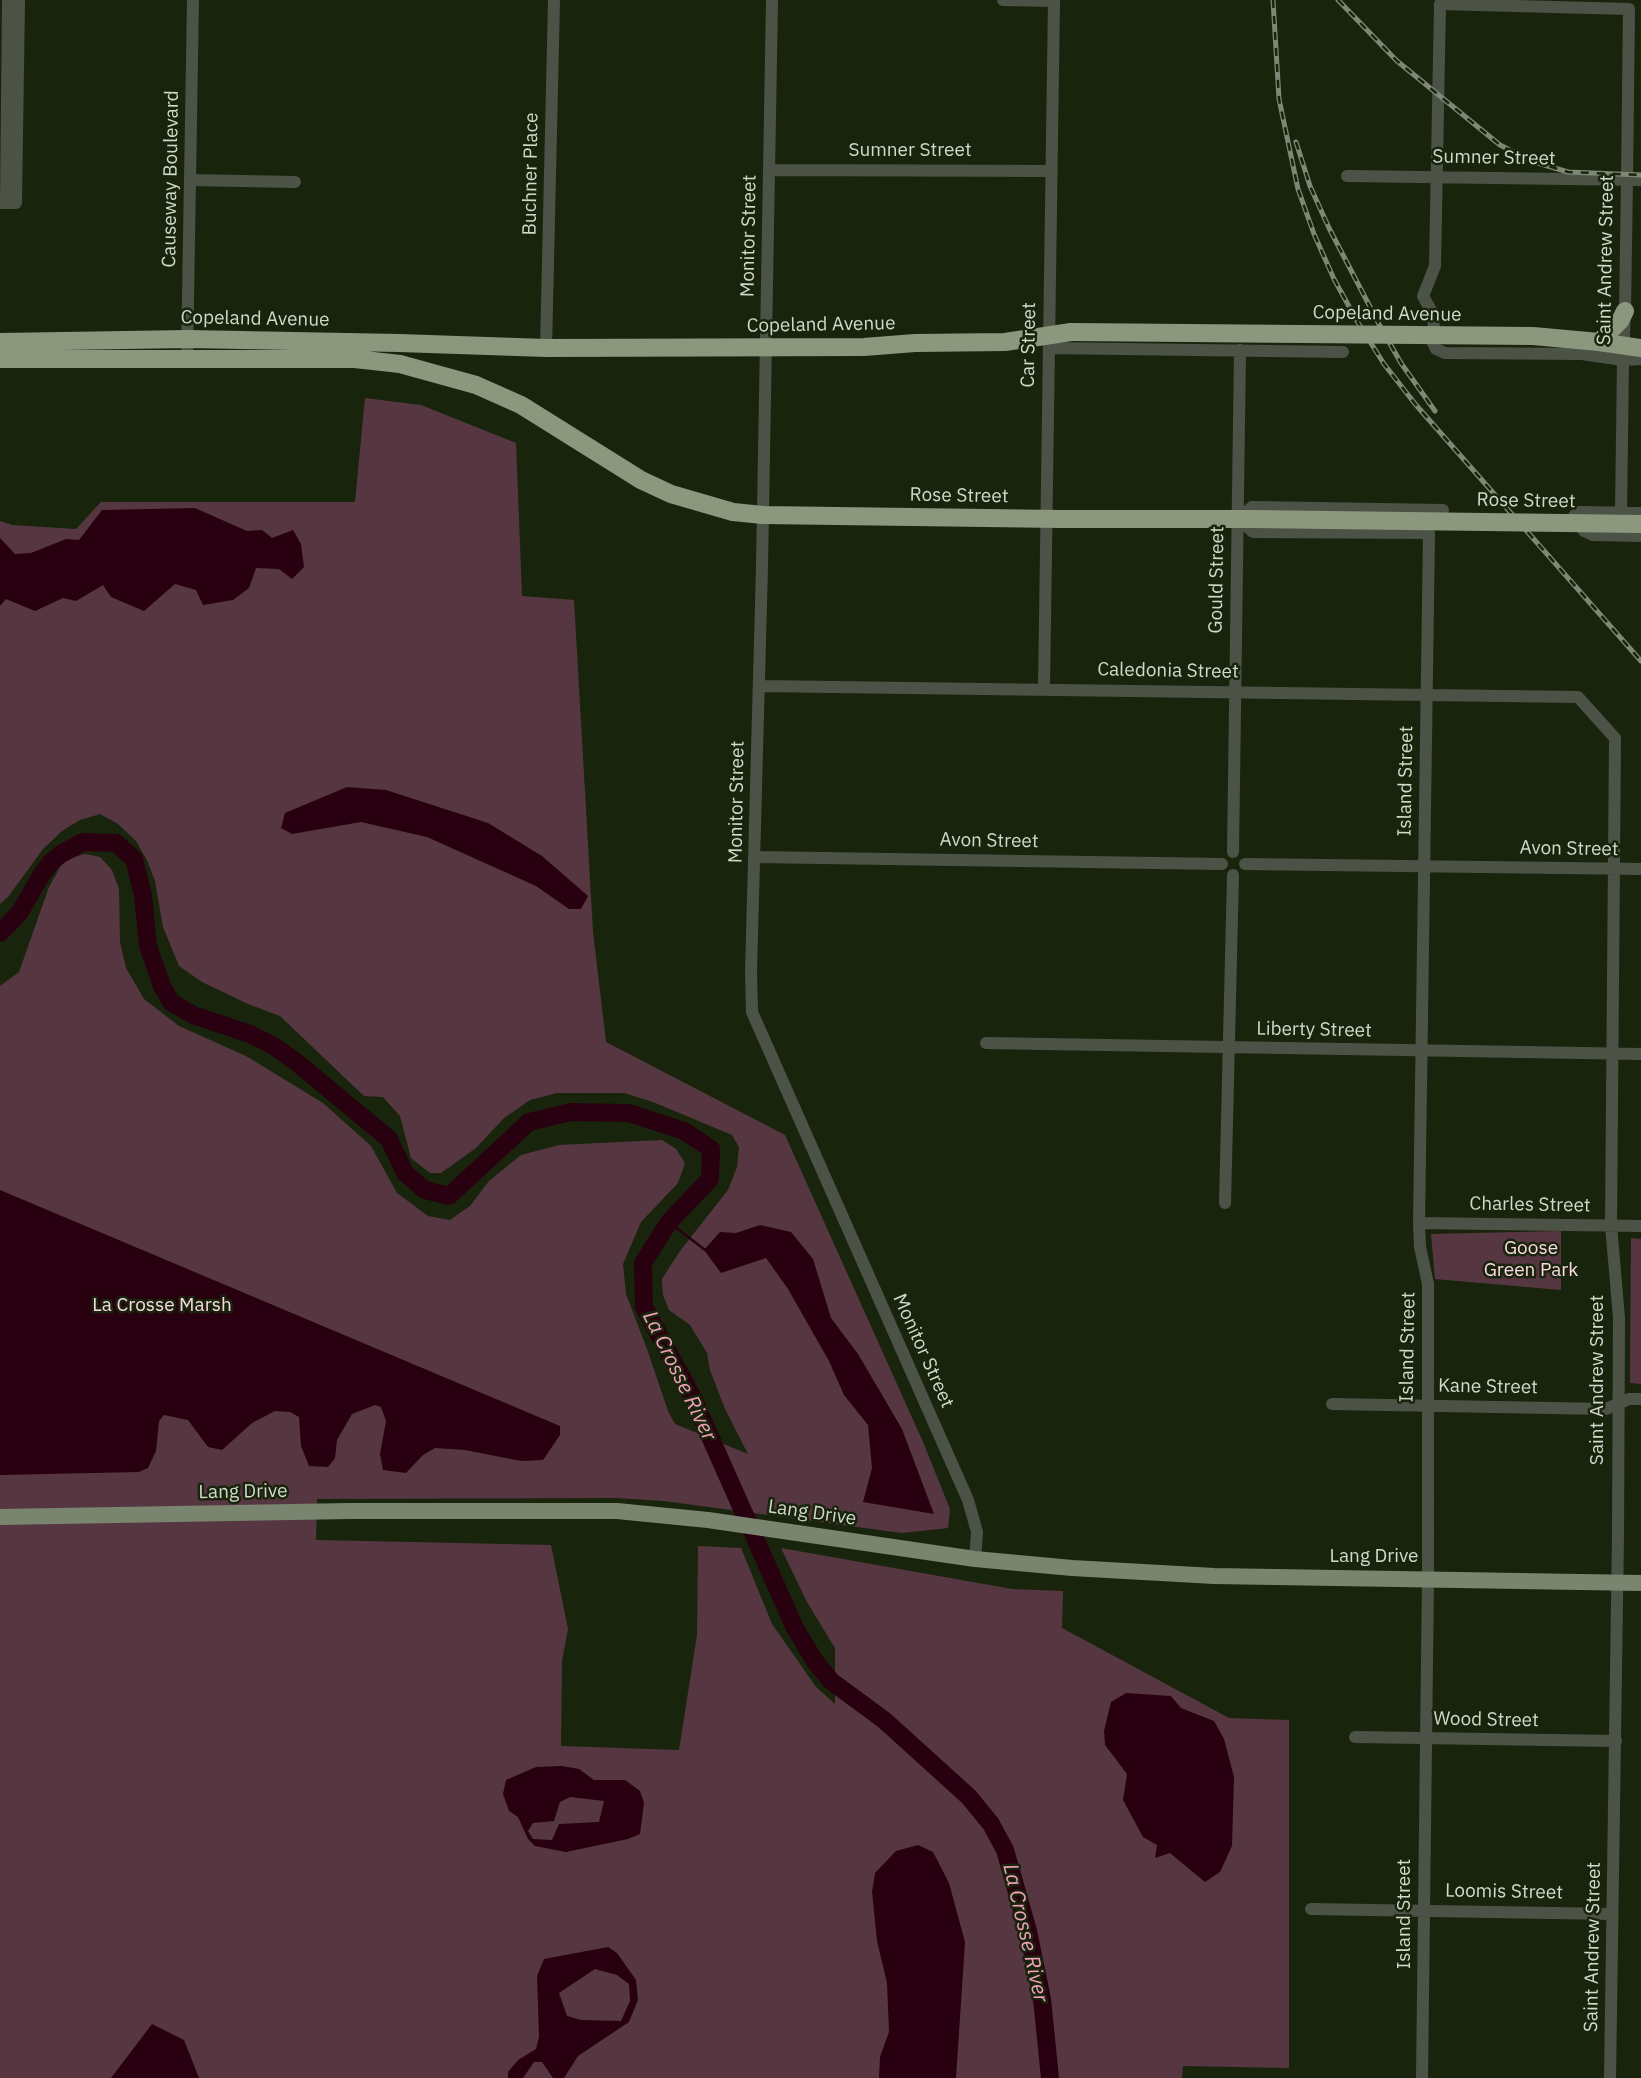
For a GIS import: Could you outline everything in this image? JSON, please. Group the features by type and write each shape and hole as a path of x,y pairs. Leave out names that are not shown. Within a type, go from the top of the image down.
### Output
{"highway":[{"path":"1599,342 1620,321 1625,310"},
{"name":"Copeland Avenue","path":"0,342 187,340 387,342 546,348 864,348 915,343 1049,341 1071,332 1533,336 1599,342 1629,351"},
{"name":"Copeland Avenue","path":"0,359 311,360"},
{"name":"Rose Street","path":"311,360 355,359 400,364 476,386 521,405 629,473 671,494 733,512 764,515 1047,519 1641,524"}],"main road":[{"name":"Lang Drive","path":"0,1517 350,1511 617,1511 708,1520 975,1559 1072,1568 1214,1576 1641,1583"}],"street":[{"path":"7,203 8,0"},
{"path":"8,96 19,0"},
{"name":"Causeway Boulevard","path":"187,359 193,0"},
{"name":"Buchner Place","path":"546,348 554,0"},
{"name":"Monitor Street","path":"772,0 764,515 751,1003 755,1020 968,1500 977,1532 975,1559"},
{"path":"1003,0 1054,1"},
{"name":"Car Street","path":"1045,688 1054,1"},
{"name":"Saint Andrew Street","path":"1435,176 1440,5 1629,9 1625,310 1629,351 1621,513"},
{"name":"Sumner Street","path":"769,170 1051,171"},
{"name":"Sumner Street","path":"1347,176 1641,180"},
{"path":"1435,176 1435,266 1423,296 1434,316 1433,343 1439,352 1583,354 1629,351 1641,359"},
{"path":"190,180 295,182"},
{"path":"1049,341 1343,352"},
{"name":"Gould Street","path":"1233,852 1235,691 1244,519 1240,349"},
{"path":"1244,519 1252,507 1443,510"},
{"path":"1641,513 1578,512 1574,516 1588,534 1641,536"},
{"name":"Island Street","path":"1244,519 1252,532 1429,533 1419,1223 1420,1247 1428,1284 1428,1578 1422,2078"},
{"name":"Caledonia Street","path":"759,686 1577,697"},
{"name":"Saint Andrew Street","path":"1577,697 1615,738 1611,1225 1619,1318 1619,1403 1610,2078"},
{"path":"1233,852 1243,857 1245,864 1240,873 1233,875 1226,873 1222,864 1226,855 1233,852"},
{"name":"Avon Street","path":"755,856 1222,864"},
{"name":"Avon Street","path":"1245,864 1641,869"},
{"path":"1225,1203 1233,875"},
{"name":"Liberty Street","path":"986,1043 1641,1054"},
{"name":"Charles Street","path":"1419,1223 1641,1226"},
{"name":"Kane Street","path":"1332,1404 1606,1409 1629,1399 1641,1399"},
{"name":"Wood Street","path":"1355,1737 1616,1741"},
{"name":"Loomis Street","path":"1311,1909 1612,1914"}],"green space":[{"name":"La Crosse Marsh","path":"365,398 421,405 516,443 522,596 574,600 593,932 606,1042 785,1135 923,1442 950,1509 948,1528 902,1533 664,1501 616,1498 317,1499 316,1540 551,1545 568,1629 562,1661 561,1746 679,1750 697,1635 698,1546 741,1548 772,1624 816,1687 835,1704 835,1648 807,1602 781,1548 1012,1589 1063,1591 1062,1628 1229,1718 1289,1720 1289,2068 1183,2066 1182,2078 0,2078 0,986 19,972 49,887 64,860 85,854 100,857 112,870 119,889 120,942 126,968 144,999 179,1026 246,1056 323,1103 371,1146 397,1193 428,1216 450,1220 470,1206 489,1181 521,1155 559,1145 662,1140 676,1149 685,1163 678,1183 641,1222 623,1264 626,1294 675,1424 748,1454 725,1409 710,1370 707,1353 690,1325 669,1310 663,1295 662,1279 680,1251 728,1190 737,1167 739,1147 732,1135 653,1102 624,1093 557,1093 530,1100 504,1118 476,1148 441,1173 430,1173 411,1158 400,1116 383,1097 364,1096 280,1016 202,982 179,966 163,927 155,881 147,860 136,841 118,824 100,814 80,820 62,831 43,849 0,904 0,521 12,525 76,529 101,502 355,502"},
{"name":"Goose Green Park","path":"1561,1231 1561,1290 1435,1279 1431,1234"},
{"name":"Goose Green Park","path":"1631,1238 1641,1239 1641,1384 1630,1383"}],"shaded area":[{"path":"195,508 247,531 262,530 272,538 293,530 301,544 304,567 292,579 279,569 256,568 249,588 233,600 203,605 196,590 175,584 144,611 111,597 103,585 76,601 63,598 35,611 6,599 0,606 0,538 15,554 31,553 66,539 79,540 102,510"},
{"path":"347,787 386,790 488,823 542,856 588,896 581,909 569,909 536,886 427,837 361,822 292,834 281,828 285,813"},
{"path":"0,1190 560,1426 560,1435 543,1460 521,1461 465,1450 435,1448 423,1455 406,1473 383,1470 380,1454 386,1421 381,1407 375,1405 352,1414 337,1440 335,1458 328,1467 309,1466 301,1446 299,1417 290,1412 275,1411 252,1423 222,1450 208,1447 188,1420 164,1415 159,1421 156,1451 148,1468 139,1472 0,1475"},
{"path":"760,1225 791,1232 813,1259 831,1318 858,1354 902,1429 934,1514 863,1502 872,1468 868,1425 844,1395 829,1361 788,1289 766,1258 721,1273 704,1250 720,1232 736,1233"},
{"path":"1126,1693 1171,1696 1181,1708 1214,1721 1224,1739 1234,1777 1232,1846 1220,1872 1205,1882 1170,1853 1155,1858 1157,1845 1143,1837 1123,1800 1127,1774 1105,1745 1104,1731 1111,1702"},
{"path":"562,1766 579,1769 594,1780 625,1780 640,1791 644,1803 640,1834 566,1852 535,1846 528,1839 518,1817 509,1811 503,1794 506,1780 536,1767","holes":["570,1797 604,1801 599,1822 559,1824 552,1840 533,1839 528,1831 533,1823 554,1821 560,1802"]},
{"path":"918,1845 933,1852 949,1883 965,1942 956,2078 879,2078 880,2057 889,2032 887,1983 877,1941 872,1892 875,1873 896,1851"},
{"path":"608,1947 617,1953 636,1980 638,2000 629,2022 578,2056 564,2078 553,2078 542,2062 534,2062 523,2078 508,2078 508,2072 518,2060 536,2049 539,2037 537,1976 544,1959","holes":["595,1969 617,1975 629,1984 630,2001 621,2021 581,2020 567,2016 559,1993"]},
{"path":"152,2024 184,2040 199,2078 111,2078"}],"waterway":[{"name":"La Crosse River","path":"0,933 20,912 51,862 61,854 83,842 116,843 134,859 143,895 148,946 162,986 171,1002 193,1015 250,1034 295,1061 389,1139 405,1173 425,1190 449,1196 529,1122 571,1112 629,1113 684,1131 711,1149 710,1179 669,1222 643,1263 644,1307 692,1396 794,1626 814,1660 831,1681 884,1720 969,1797 991,1824 1005,1850 1028,1931 1042,1999 1050,2078"},
{"path":"669,1222 705,1250"}],"railway":[{"path":"1273,0 1279,99 1298,189 1334,279 1357,321 1384,364 1416,405 1641,661"},
{"path":"1338,0 1397,61 1500,145 1531,161 1568,172 1641,175"},
{"path":"1296,142 1310,186 1329,228 1401,363 1435,411"}]}
